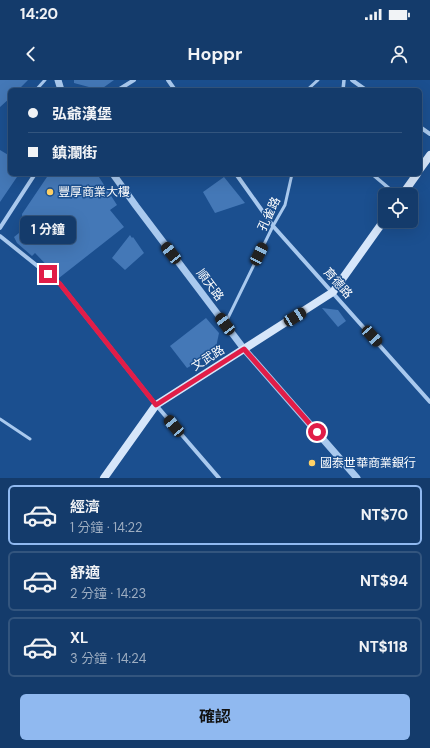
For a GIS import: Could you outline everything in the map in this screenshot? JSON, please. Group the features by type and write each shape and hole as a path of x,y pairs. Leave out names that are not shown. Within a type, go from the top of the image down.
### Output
{"main road":[{"path":"422,166 430,155"},
{"path":"407,188 416,176"},
{"name":"文武路","path":"104,478 156,405 333,292 379,228"}],"street":[{"path":"121,88 134,80"},
{"path":"352,80 363,88"},
{"path":"0,228 34,176"},
{"name":"順天路","path":"114,176 244,349 357,478"},
{"name":"育德路","path":"237,176 273,226 430,402"},
{"path":"374,176 389,188"},
{"path":"0,236 60,284 156,405 219,478"}],"lane":[{"path":"38,88 45,80"},
{"path":"309,88 318,80"},
{"name":"孔雀路","path":"225,324 273,226 285,205 292,176"},
{"path":"0,419 30,439"}],"building":[{"path":"0,80 28,80 20,88 8,88 8,100 0,107"},
{"path":"74,80 114,80 103,88 93,88 74,83"},
{"path":"0,150 8,155 8,176 18,176 0,202"},
{"path":"48,176 98,176 117,205 110,210 124,227 59,278 35,253 32,256 17,243 14,237 24,229 22,214"},
{"path":"224,177 245,203 215,213 203,192"},
{"path":"130,235 144,253 125,270 112,258"},
{"path":"322,308 338,310 346,321 338,327"},
{"path":"206,318 219,333 215,352 187,368 170,346"}],"place":[{"name":"豐厚商業大樓","path":"50,192"},
{"name":"國泰世華商業銀行","path":"312,463"}],"route":[{"path":"48,274 60,284 156,405 244,349 317,432"}]}
